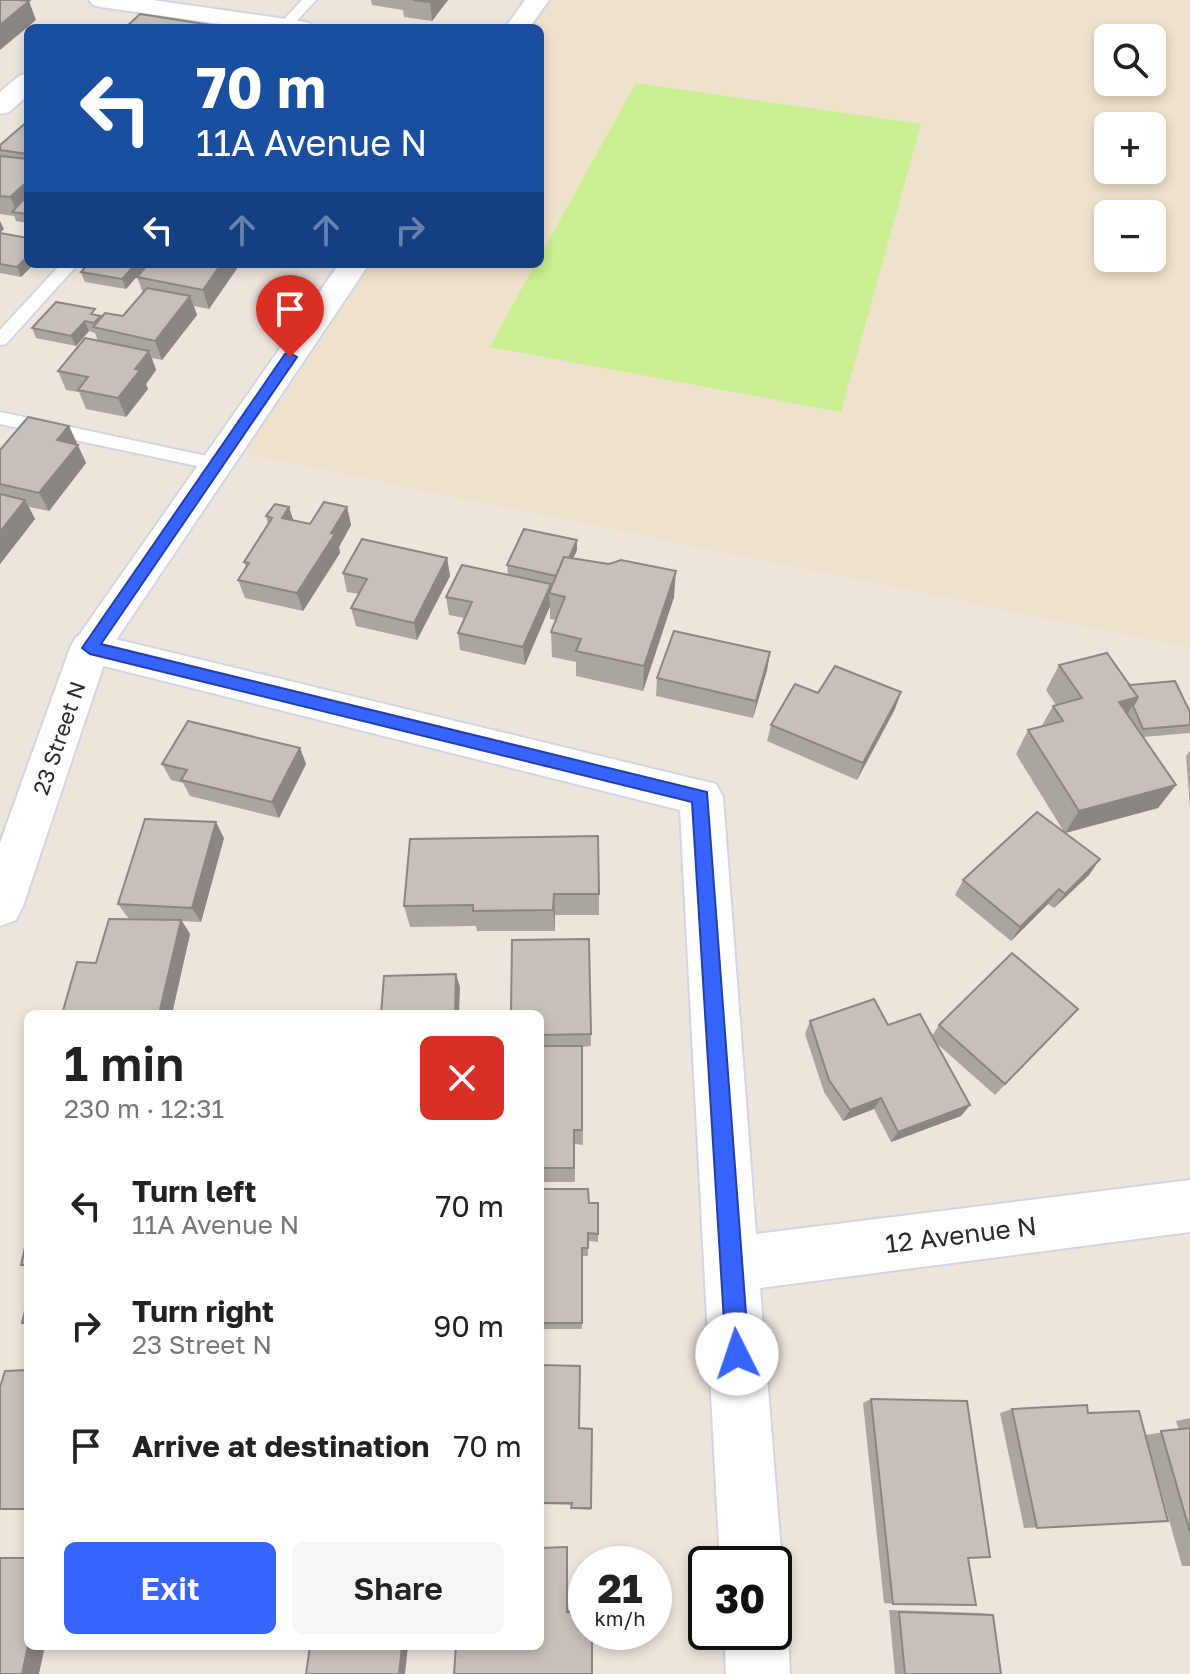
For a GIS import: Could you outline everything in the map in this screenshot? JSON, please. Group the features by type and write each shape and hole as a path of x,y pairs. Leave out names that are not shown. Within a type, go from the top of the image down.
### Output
{"street":[{"path":"520,24 537,0"},
{"path":"104,7 262,24"},
{"name":"23 Street N","path":"0,906 90,648 351,268"},
{"path":"90,648 701,797 750,1546"},
{"name":"12 Avenue N","path":"732,1264 1190,1206"},
{"path":"757,1650 758,1674"}],"lane":[{"path":"292,24 309,0"},
{"path":"0,340 66,268"},
{"path":"0,418 216,464"}],"shaded area":[{"path":"537,0 1190,0 1190,648 226,450 351,268 544,268 544,24 520,24"}],"green space":[{"path":"636,83 921,124 841,412 490,347 533,268 544,268 544,249"}],"building":[{"path":"0,0 20,0 29,1 0,25"},
{"path":"140,14 204,24 129,24"},
{"path":"24,124 24,153 0,150 0,145"},
{"path":"0,156 24,159 24,185 10,197 0,196"},
{"path":"24,199 24,214 12,212"},
{"path":"0,233 24,237 24,260 17,267 0,264"},
{"path":"84,268 132,268 122,279 81,272"},
{"path":"145,268 218,268 203,290 137,277"},
{"path":"147,288 190,296 155,341 93,327 105,313 123,316"},
{"path":"56,302 95,309 91,314 101,316 94,323 85,321 71,336 32,328"},
{"path":"85,338 149,351 135,369 140,370 118,398 78,390 88,377 58,371"},
{"path":"28,417 69,426 57,440 78,445 39,493 0,484 0,450"},
{"path":"0,494 25,500 0,532"},
{"path":"324,502 347,507 331,533 335,534 297,593 238,580 249,563 244,562 272,518 266,516 275,504 289,507 282,518 310,524"},
{"path":"524,529 577,540 569,558 564,557 556,576 507,565"},
{"path":"362,539 447,558 414,623 351,608 367,579 343,573"},
{"path":"564,557 609,564 621,560 676,571 644,666 576,651 581,639 551,632 565,597 549,593"},
{"path":"462,565 551,584 523,647 458,633 472,602 446,597"},
{"path":"674,631 770,652 756,701 657,678"},
{"path":"1107,653 1138,697 1119,702 1176,785 1079,811 1028,730 1063,721 1053,706 1082,698 1059,665"},
{"path":"835,666 901,692 863,763 771,725 795,684 818,693"},
{"path":"1175,681 1190,712 1190,725 1143,729 1133,706 1138,697 1129,685"},
{"path":"188,721 300,748 272,802 181,780 187,770 162,764"},
{"path":"1037,812 1100,859 1065,894 1059,889 1020,927 963,880"},
{"path":"145,819 216,822 192,908 118,904"},
{"path":"598,836 599,894 554,894 553,910 473,911 473,905 404,906 410,839"},
{"path":"109,919 181,920 160,1010 63,1010 77,962 96,963"},
{"path":"589,939 591,1034 544,1035 544,1010 511,1010 512,940"},
{"path":"1012,953 1078,1009 1005,1084 939,1025"},
{"path":"456,974 455,1010 381,1010 384,976"},
{"path":"874,999 888,1025 920,1014 970,1105 898,1132 881,1098 850,1110 829,1080 810,1021"},
{"path":"544,1046 582,1046 582,1130 574,1130 574,1168 544,1168"},
{"path":"544,1189 588,1189 589,1203 598,1203 598,1234 588,1233 588,1248 582,1248 582,1323 544,1323"},
{"path":"544,1365 580,1366 579,1428 592,1429 591,1508 571,1508 572,1503 544,1503"},
{"path":"24,1370 24,1509 0,1509 0,1387 5,1371"},
{"path":"871,1399 967,1401 990,1557 968,1558 976,1605 893,1604"},
{"path":"1087,1405 1088,1413 1139,1411 1168,1521 1037,1528 1012,1409"},
{"path":"1190,1428 1190,1532 1161,1431"},
{"path":"567,1547 568,1650 592,1650 592,1674 454,1674 456,1650 544,1650 544,1548"},
{"path":"0,1558 24,1558 24,1650 27,1650 22,1674 0,1674"},
{"path":"899,1612 993,1615 1001,1674 905,1674"},
{"path":"309,1650 402,1650 399,1674 306,1674"}],"route":[{"path":"290,357 90,648 701,797 737,1354"}]}
